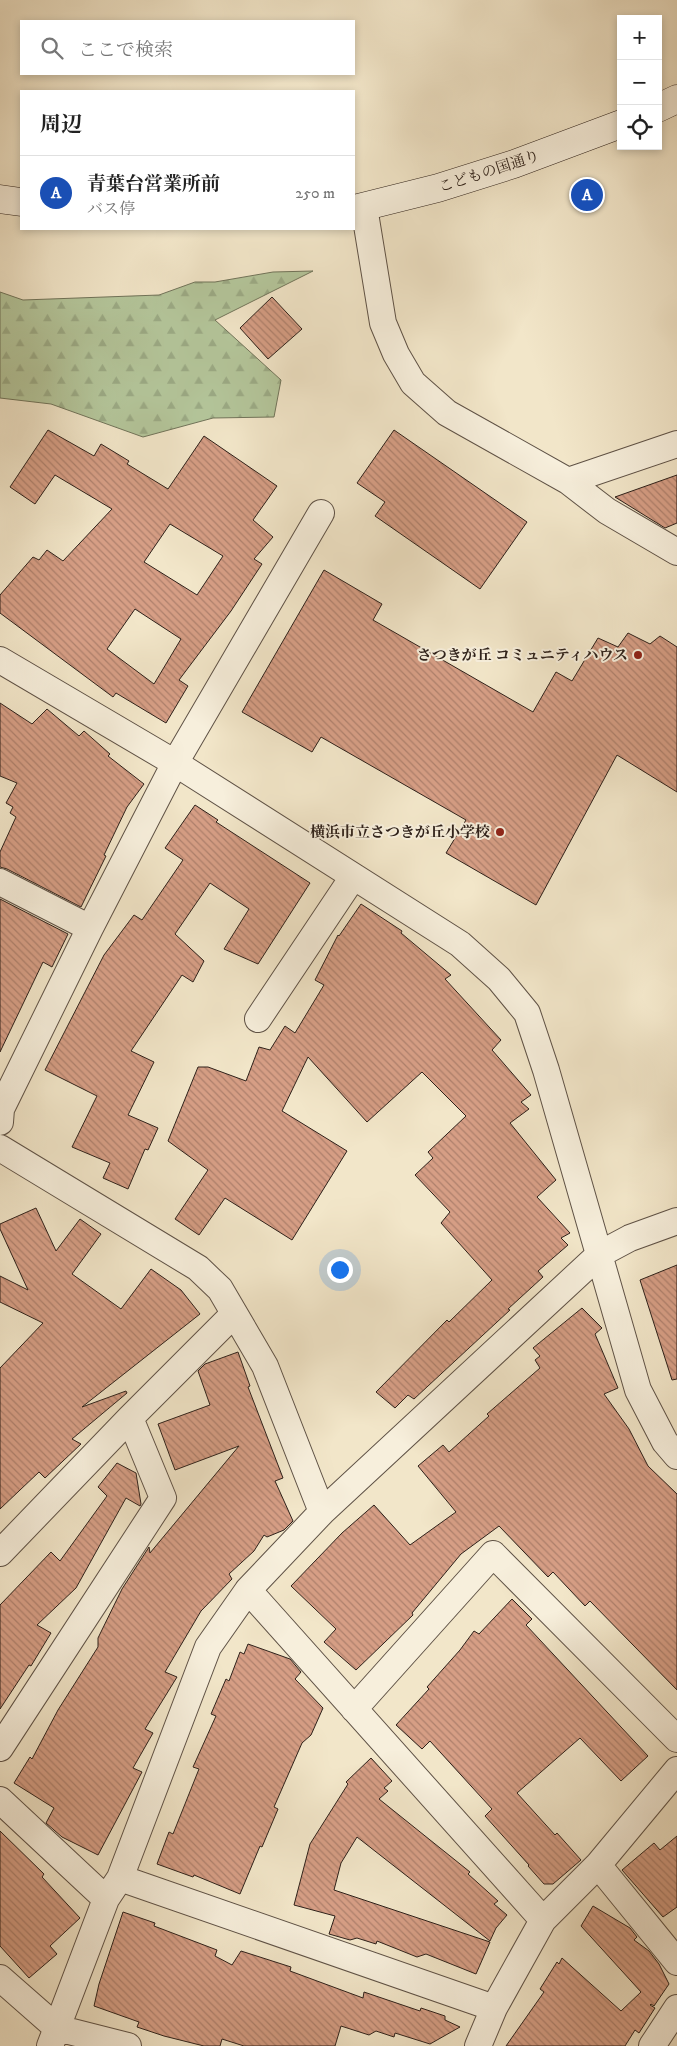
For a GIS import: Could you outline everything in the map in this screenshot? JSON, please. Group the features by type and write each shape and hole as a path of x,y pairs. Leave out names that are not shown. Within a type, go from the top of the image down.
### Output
{"main road":[{"path":"662,106 677,99"},
{"name":"こどもの国通り","path":"359,208 438,188 514,164 617,125"},
{"path":"0,199 20,202"}],"street":[{"path":"359,208 383,323 396,354 413,383 447,413 568,481 607,511 677,552"},
{"path":"568,481 677,444"},
{"path":"0,1122 1,1109 90,928 175,763 321,513"},
{"path":"0,660 175,763 460,944 499,979 527,1013 600,1254 638,1390 665,1442 677,1456"},
{"path":"271,1011 353,877"},
{"path":"0,882 90,928"},
{"path":"0,1148 198,1268 220,1289 233,1315 265,1366 322,1512"},
{"path":"53,2037 208,1647 248,1590 322,1512 600,1254 630,1238 677,1221"},
{"path":"0,1552 233,1315"},
{"path":"0,1748 164,1498 130,1418"},
{"path":"354,1709 493,1554 677,1739"},
{"path":"248,1590 543,1920"},
{"path":"478,2046 494,2008 543,1920 598,1865 677,1770"},
{"path":"0,1800 113,1888 494,2008"},
{"path":"598,1865 677,1962"},
{"path":"0,1978 53,2037 128,2046"},
{"path":"652,2046 677,2008"}],"green space":[{"path":"313,271 215,320 281,380 274,417 213,418 143,437 51,404 0,398 0,292 23,300 159,295 195,282 215,282 273,272"}],"building":[{"path":"272,297 302,329 268,359 240,328"},
{"path":"48,430 94,456 101,444 129,461 127,464 168,489 204,436 277,486 253,520 273,537 254,559 262,564 231,611 179,680 188,686 166,723 116,693 113,697 0,613 0,595 33,557 39,560 47,550 63,561 112,509 55,475 35,504 10,487","holes":["170,524 223,556 197,595 144,562","135,609 181,639 154,684 107,649"]},
{"path":"394,430 527,522 480,589 375,516 385,502 357,483"},
{"path":"677,475 677,523 665,528 615,497"},
{"path":"324,570 382,604 373,620 533,712 556,672 572,681 598,638 618,647 628,633 650,644 660,636 677,647 677,792 617,755 536,905 446,853 466,820 321,737 312,752 242,712"},
{"path":"0,703 32,724 47,709 79,736 84,731 110,754 108,756 144,784 127,807 81,907 0,867 0,852 16,817 10,813 13,807 6,803 17,783 0,776"},
{"path":"195,805 218,820 216,822 310,883 258,964 224,949 249,909 210,883 175,934 204,961 193,982 182,975 131,1051 154,1062 128,1115 158,1128 148,1150 145,1149 128,1189 103,1178 110,1163 72,1147 97,1096 45,1070 104,955 134,915 142,920 183,860 165,848"},
{"path":"0,899 68,934 52,967 43,962 0,1052"},
{"path":"361,904 402,931 401,933 451,975 445,979 501,1040 492,1050 531,1095 521,1102 529,1109 510,1123 556,1180 537,1197 570,1233 561,1238 568,1245 538,1271 543,1277 508,1309 510,1310 414,1399 408,1395 395,1408 376,1392 447,1320 449,1322 492,1280 441,1223 450,1212 415,1175 433,1158 428,1152 466,1116 422,1072 367,1122 308,1057 282,1111 347,1151 292,1240 225,1198 199,1235 175,1219 208,1170 168,1141 198,1067 208,1067 246,1081 259,1047 270,1050 285,1026 295,1033 324,985 315,980 338,935"},
{"path":"36,1208 56,1251 80,1219 101,1234 72,1274 121,1309 151,1269 181,1290 200,1314 82,1407 126,1391 127,1393 72,1439 81,1444 45,1478 39,1472 0,1509 0,1368 43,1323 0,1302 0,1276 28,1290 0,1229 0,1224"},
{"path":"677,1265 677,1379 672,1380 640,1280"},
{"path":"582,1308 602,1328 595,1334 618,1388 604,1394 629,1429 648,1466 677,1494 677,1690 590,1601 585,1606 553,1572 548,1577 499,1526 461,1554 412,1613 413,1615 356,1670 324,1642 336,1629 291,1586 342,1533 374,1505 410,1545 456,1512 418,1466 443,1445 449,1452 489,1416 487,1414 540,1368 535,1360 540,1356 533,1348"},
{"path":"238,1352 250,1386 248,1387 283,1478 275,1481 293,1521 284,1530 267,1537 264,1535 254,1551 229,1574 232,1579 201,1611 165,1672 177,1677 145,1729 153,1733 133,1768 142,1772 98,1855 62,1837 46,1823 54,1808 14,1783 30,1757 32,1759 58,1710 98,1647 98,1638 122,1589 149,1547 150,1553 239,1446 175,1470 158,1424 210,1405 198,1371 205,1364"},
{"path":"117,1463 136,1473 141,1504 140,1506 126,1498 76,1588 37,1625 51,1633 31,1666 29,1665 0,1709 0,1605 51,1552 60,1561 107,1496 98,1487"},
{"path":"512,1599 532,1619 526,1625 648,1756 621,1781 580,1738 517,1793 555,1835 557,1833 581,1860 553,1884 544,1884 528,1866 485,1816 492,1809 430,1741 422,1749 396,1725 429,1689 427,1687 474,1631 479,1634"},
{"path":"248,1644 290,1659 301,1672 295,1679 323,1708 311,1735 302,1743 274,1807 278,1809 240,1894 194,1875 193,1877 157,1864 169,1832 173,1834 199,1769 193,1767 216,1716 211,1714 226,1679 229,1681 240,1652 244,1654"},
{"path":"371,1758 392,1781 384,1788 388,1791 379,1799 470,1872 468,1874 498,1901 494,1904 507,1915 496,1928 490,1941 357,1837 341,1863 334,1890 490,1942 476,1974 426,1954 417,1957 377,1941 376,1944 357,1938 350,1940 329,1934 335,1916 294,1905 310,1844 348,1784 346,1782"},
{"path":"0,1831 44,1874 42,1877 80,1918 50,1946 57,1954 29,1978 0,1946"},
{"path":"677,1836 677,1907 663,1917 622,1870 654,1843 660,1850"},
{"path":"593,1906 630,1928 637,1937 634,1940 649,1951 659,1964 669,1984 654,2006 650,2005 655,2008 639,2033 635,2030 625,2046 506,2046 544,1992 540,1989 557,1962 559,1964 562,1958 621,2011 641,1992 581,1926"},
{"path":"123,1912 155,1923 154,1926 217,1950 215,1956 232,1965 241,1951 291,1967 290,1971 363,1998 364,1992 420,2011 421,2008 445,2016 445,2020 460,2027 430,2044 395,2033 394,2037 376,2031 369,2035 341,2026 335,2046 244,2046 222,2039 220,2046 204,2046 137,2027 139,2022 94,2006 99,1984"}],"place":[{"name":"青葉台営業所前","path":"587,195"},
{"name":"さつきが丘 コミュニティハウス","path":"638,655"},
{"name":"横浜市立さつきが丘小学校","path":"500,832"}]}
